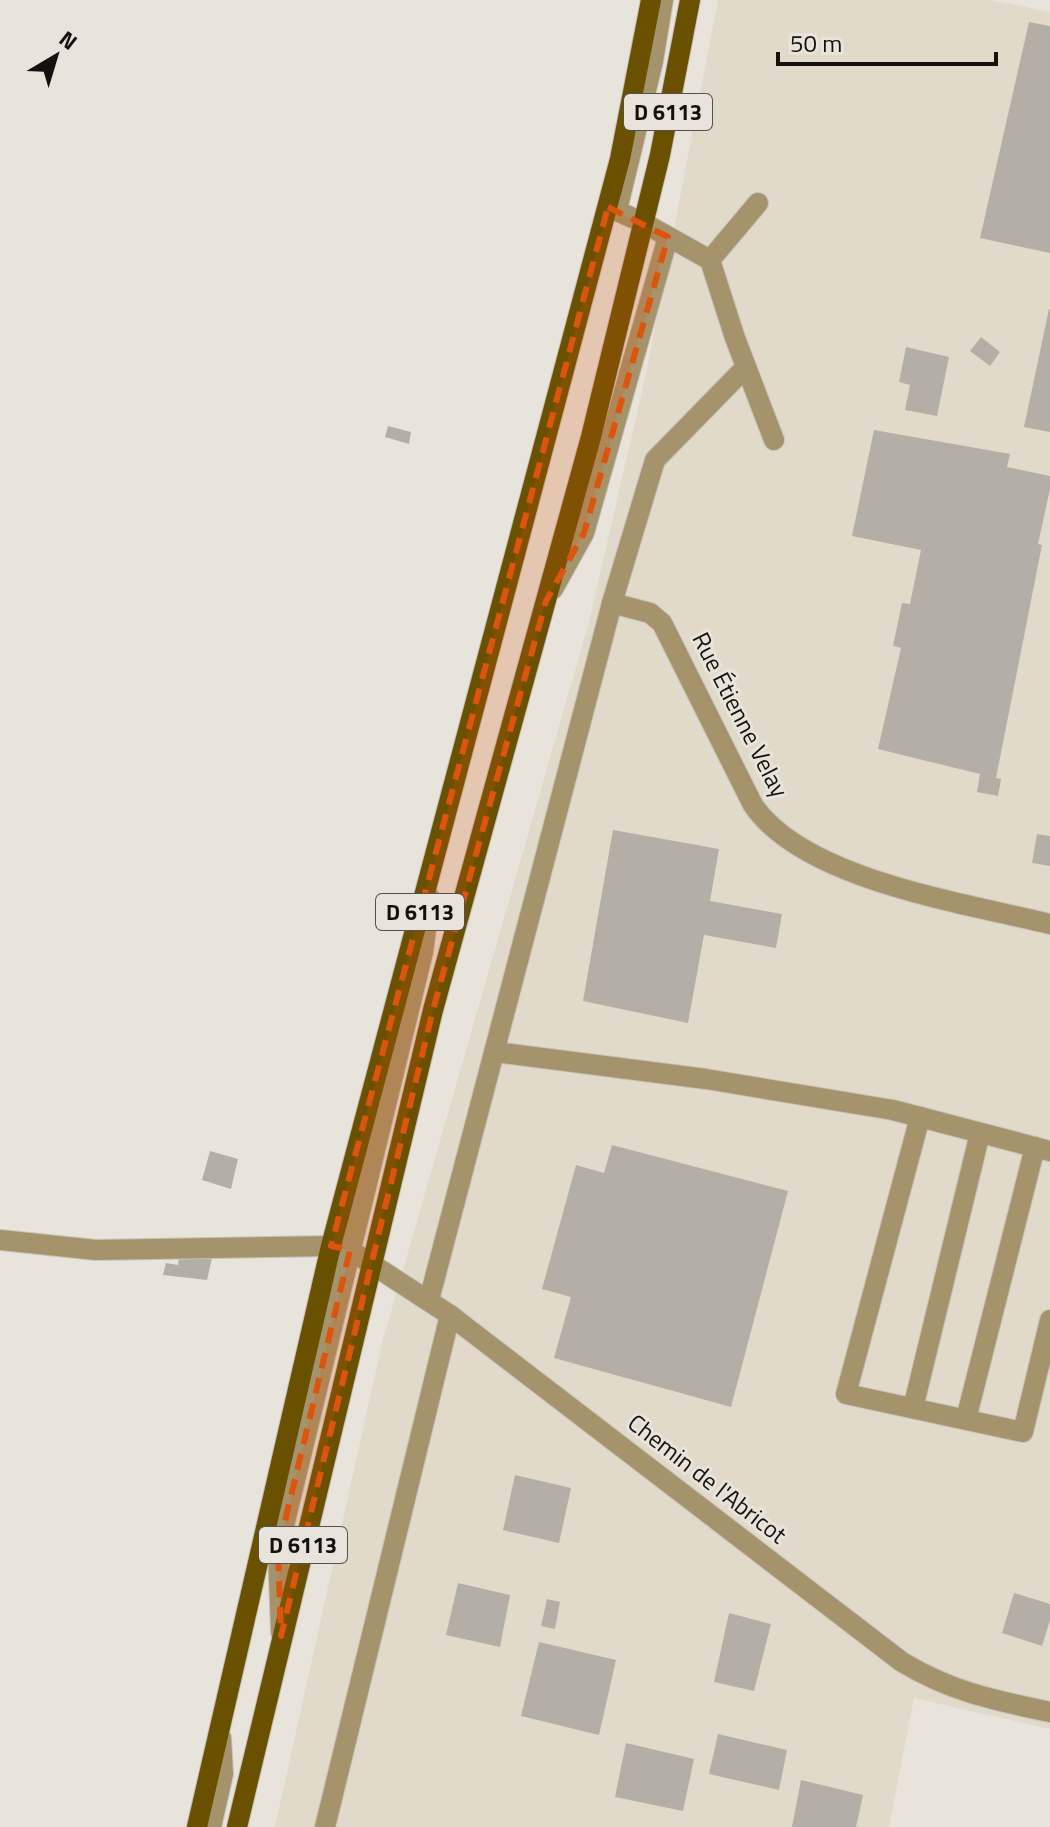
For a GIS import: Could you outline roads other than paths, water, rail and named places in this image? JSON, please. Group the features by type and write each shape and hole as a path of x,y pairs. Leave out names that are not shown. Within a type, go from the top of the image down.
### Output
{"main road":[{"name":"D 6113","path":"197,1827 437,850 612,209 651,0"},
{"name":"D 6113","path":"237,1827 433,1010 591,437 660,155 690,0"}],"street":[{"path":"663,0 653,61 612,209 710,260 774,440"},
{"path":"710,260 758,203"},
{"path":"546,601 584,533 668,237"},
{"path":"429,1300 612,603 655,460 746,367"},
{"name":"Rue Étienne Velay","path":"612,603 650,613 662,623 753,805 792,843 814,856 890,885 1050,924"},
{"path":"495,1052 706,1079 893,1110 1042,1149 966,1419"},
{"path":"920,1117 846,1394 1023,1432 1050,1320"},
{"path":"913,1408 980,1133"},
{"path":"0,1240 96,1250 341,1248 278,1550 281,1636"},
{"name":"Chemin de l'Abricot","path":"341,1248 372,1264 450,1315 902,1662 923,1675 968,1694 1050,1712"},
{"path":"325,1827 450,1315"},
{"path":"211,1827 223,1774 220,1726"}]}
